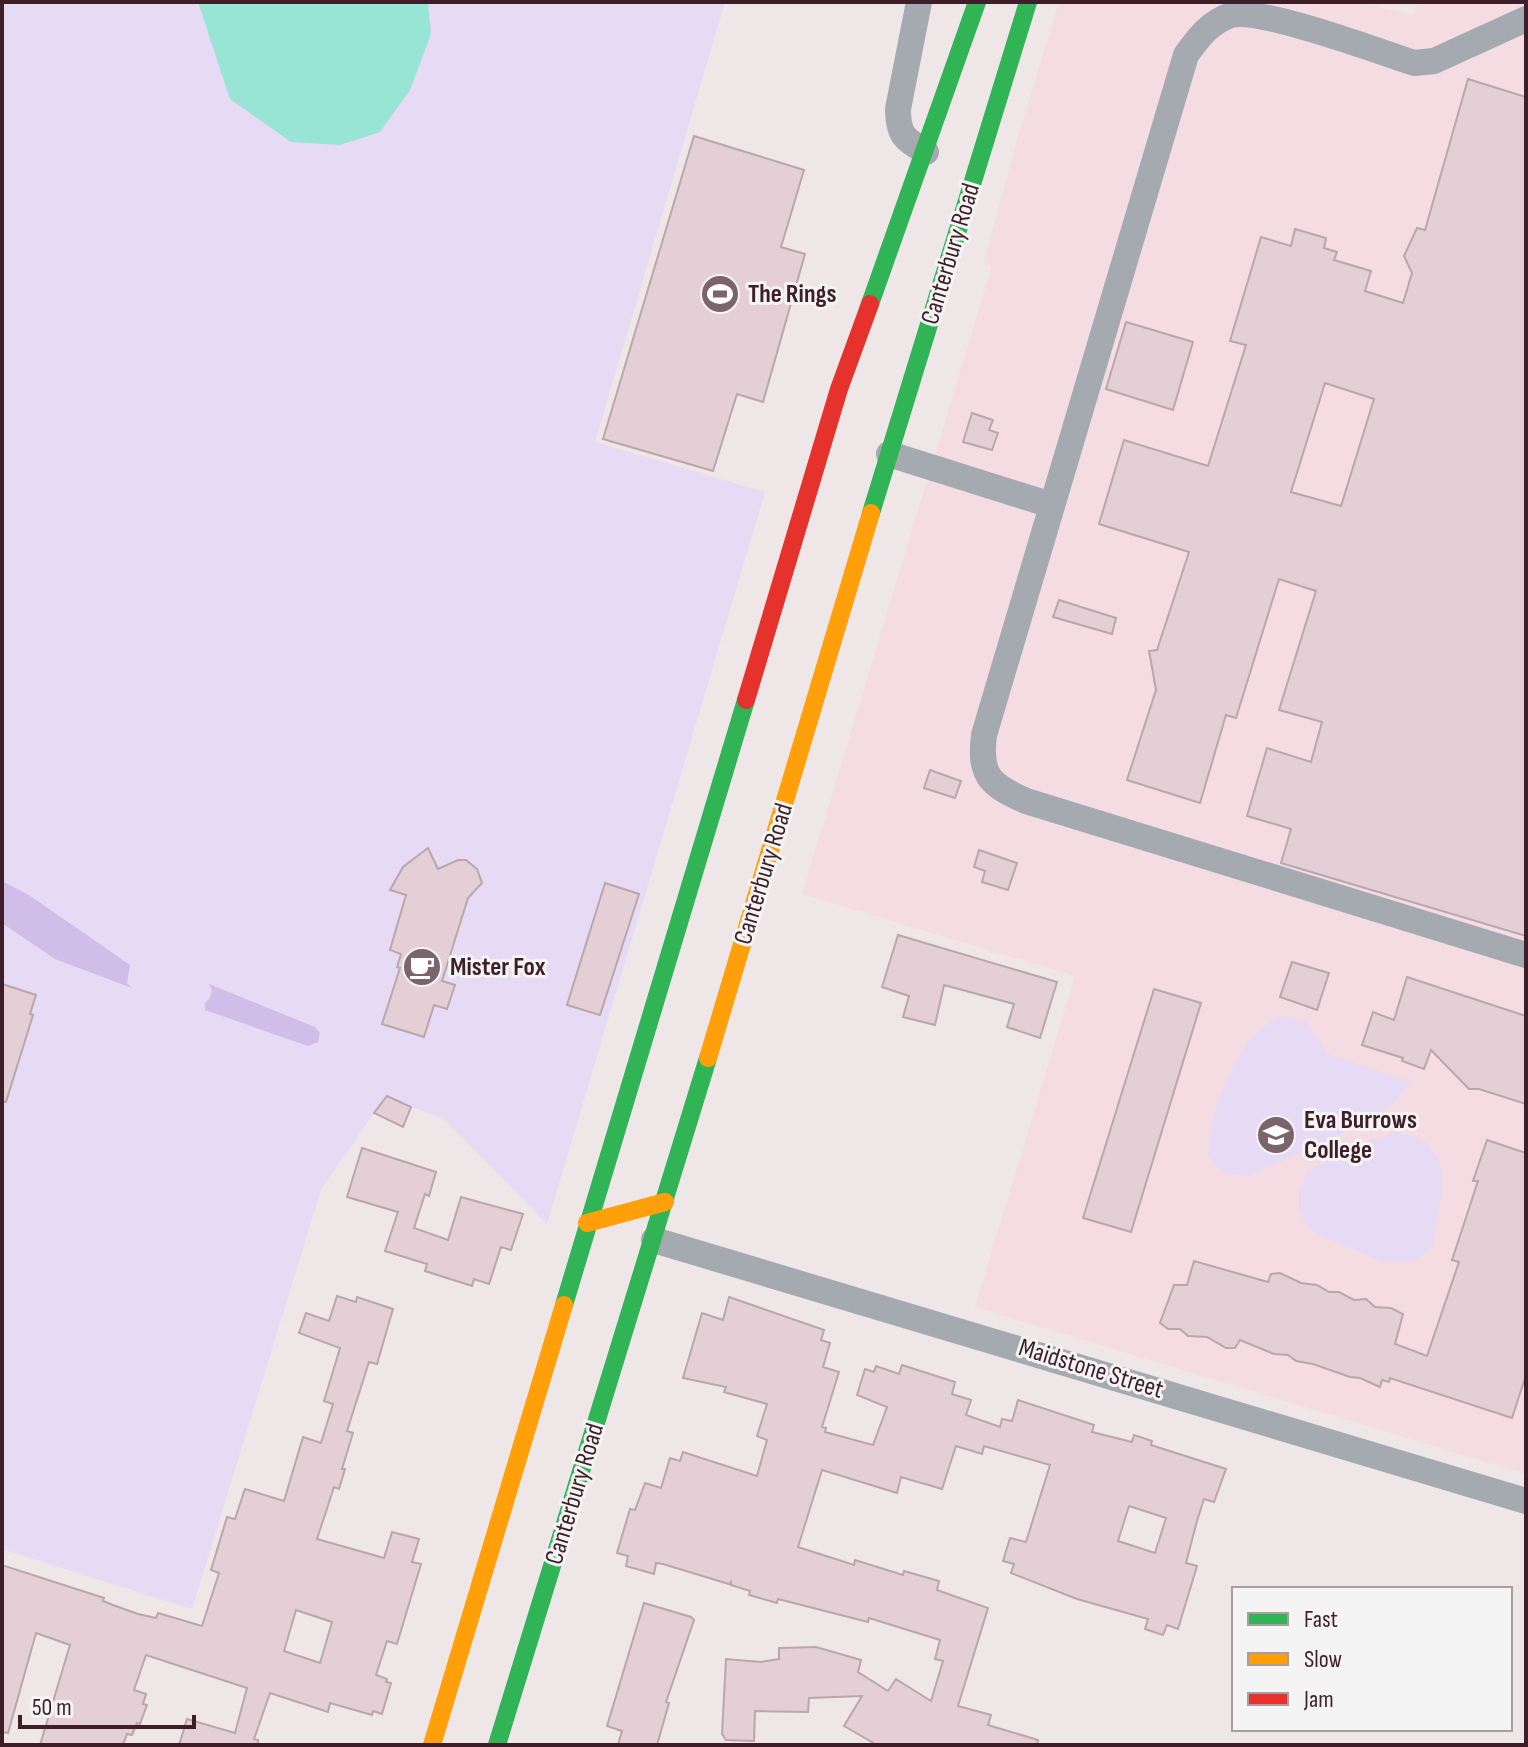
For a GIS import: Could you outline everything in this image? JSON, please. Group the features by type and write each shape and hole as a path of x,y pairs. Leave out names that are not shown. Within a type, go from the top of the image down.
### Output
{"main road":[{"name":"Canterbury Road","path":"432,1745 587,1223 845,391 977,2"},
{"name":"Canterbury Road","path":"497,1745 654,1240 889,454 897,408 1028,2"},
{"path":"587,1223 665,1202"}],"street":[{"path":"919,2 898,109 898,124 903,137 926,152"},
{"path":"1526,19 1434,61 1414,63 1245,13 1231,15 1208,27 1186,55 1051,505 984,735 981,757 986,775 999,789 1056,811 1526,955"},
{"path":"889,454 1051,505"},
{"name":"Maidstone Street","path":"654,1240 1526,1501"}],"shaded area":[{"path":"2,2 725,2 595,442 765,492 547,1224 444,1119 385,1097 321,1190 192,1609 2,1549"},
{"path":"198,2 428,2 431,34 410,90 380,132 340,145 291,142 230,99"},
{"path":"1059,2 1363,2 1412,15 1418,2 1526,2 1526,1474 975,1307 1075,976 802,894 992,266 984,262"},
{"path":"2,881 29,895 130,965 127,983 132,988 55,959 2,923"},
{"path":"209,984 315,1027 320,1033 318,1042 308,1046 205,1010 212,990"},
{"path":"1279,1015 1306,1022 1328,1054 1411,1082 1393,1104 1359,1126 1249,1176 1224,1173 1208,1157 1220,1095 1250,1040"},
{"path":"1393,1132 1425,1142 1436,1155 1442,1180 1432,1247 1413,1262 1384,1262 1319,1235 1305,1224 1299,1208 1299,1191 1308,1171 1371,1139"}],"building":[{"path":"1468,79 1526,97 1526,936 1281,863 1291,829 1247,816 1267,748 1311,762 1322,722 1279,710 1316,591 1279,579 1236,718 1226,715 1200,803 1127,780 1156,690 1149,651 1157,650 1189,552 1099,524 1124,440 1208,466 1246,345 1230,341 1261,237 1291,246 1295,229 1326,238 1324,248 1337,252 1334,260 1371,271 1365,291 1403,303 1412,273 1404,256 1417,228 1425,230","holes":["1325,383 1374,399 1341,506 1291,492"]},
{"name":"The Rings","path":"694,136 804,170 781,247 805,254 763,402 737,394 713,471 603,439"},
{"path":"1126,322 1193,342 1173,410 1106,389"},
{"path":"972,413 993,420 989,430 998,433 992,450 963,442"},
{"path":"1059,600 1116,618 1112,634 1053,617"},
{"path":"930,770 961,781 955,798 924,788"},
{"path":"428,848 438,869 458,860 466,860 477,869 482,883 468,898 442,981 455,985 447,1009 434,1005 424,1037 382,1024 400,968 397,967 401,954 390,950 406,895 390,890 403,867"},
{"path":"979,850 1017,863 1008,890 982,882 985,871 974,867"},
{"path":"605,883 639,894 600,1015 567,1005"},
{"path":"898,935 1057,982 1040,1038 1007,1027 1014,1004 944,985 935,1025 903,1017 909,996 882,987"},
{"path":"1292,962 1329,973 1317,1010 1280,997"},
{"path":"1407,977 1526,1016 1526,1104 1479,1089 1469,1089 1431,1050 1424,1069 1402,1061 1403,1058 1362,1045 1373,1012 1394,1020"},
{"path":"2,984 36,995 30,1014 33,1015 6,1102 2,1101"},
{"path":"1154,989 1201,1003 1131,1232 1083,1218"},
{"path":"387,1096 411,1107 403,1127 374,1113"},
{"path":"1487,1140 1526,1153 1526,1375 1512,1418 1390,1378 1389,1382 1382,1380 1380,1387 1360,1378 1296,1361 1288,1355 1274,1354 1240,1340 1235,1348 1226,1348 1207,1337 1188,1336 1180,1329 1168,1329 1160,1323 1174,1285 1187,1285 1194,1261 1268,1282 1271,1274 1280,1273 1354,1300 1366,1299 1375,1307 1391,1308 1403,1314 1395,1344 1427,1356 1459,1262 1452,1260 1478,1181 1473,1181"},
{"path":"362,1148 436,1172 414,1228 448,1240 461,1197 523,1214 511,1250 501,1247 489,1284 474,1279 472,1286 425,1271 427,1264 385,1251 398,1212 347,1197"},
{"path":"337,1296 356,1302 357,1297 393,1309 377,1364 369,1362 347,1431 353,1433 342,1469 345,1469 339,1489 334,1487 317,1539 384,1558 392,1532 419,1539 412,1562 421,1564 397,1644 387,1641 376,1675 391,1683 382,1714 373,1711 372,1715 330,1703 328,1712 270,1693 254,1739 258,1740 258,1745 179,1745 187,1719 235,1733 247,1688 146,1655 134,1690 146,1694 143,1704 147,1705 140,1724 137,1723 132,1735 127,1734 123,1745 40,1745 70,1645 36,1633 8,1733 2,1732 2,1565 104,1598 103,1601 138,1614 156,1618 158,1613 202,1626 219,1573 211,1570 227,1517 235,1519 245,1489 284,1501 303,1437 321,1443 333,1404 324,1401 340,1348 299,1333 306,1313 329,1321","holes":["296,1610 332,1622 320,1663 284,1651"]},
{"path":"729,1297 824,1330 821,1340 830,1343 823,1367 839,1372 822,1427 826,1428 825,1432 873,1445 887,1407 857,1395 865,1369 874,1372 876,1366 899,1374 902,1365 955,1382 952,1394 971,1400 966,1415 1000,1427 1002,1419 1012,1421 1018,1400 1094,1425 1092,1432 1132,1442 1134,1435 1152,1441 1151,1445 1226,1469 1214,1502 1204,1499 1197,1521 1186,1563 1197,1566 1178,1629 1167,1625 1163,1635 1145,1629 1148,1619 1077,1599 1011,1573 1014,1564 1003,1561 1010,1538 1026,1542 1050,1465 984,1446 982,1454 956,1446 942,1489 901,1477 897,1493 822,1470 798,1547 854,1565 855,1560 903,1575 904,1571 939,1581 937,1590 988,1608 958,1706 991,1715 988,1725 1038,1740 1037,1745 877,1745 844,1726 862,1696 809,1698 808,1712 755,1711 754,1741 726,1740 722,1734 726,1659 761,1662 779,1659 779,1648 816,1647 861,1660 858,1672 888,1691 896,1679 931,1701 943,1661 935,1659 940,1640 869,1618 868,1622 778,1599 777,1603 749,1595 750,1591 731,1585 731,1582 729,1584 663,1564 656,1563 654,1574 626,1566 628,1556 617,1553 630,1509 635,1510 645,1483 661,1488 670,1458 680,1461 683,1452 757,1476 767,1440 757,1436 767,1404 724,1392 726,1387 683,1378 702,1313 723,1320","holes":["1129,1506 1166,1518 1155,1553 1118,1541"]},
{"path":"644,1603 694,1620 666,1702 669,1703 657,1745 618,1745 622,1731 607,1726"}],"traffic: fast":[{"path":"870,304 977,2"},
{"path":"871,513 1028,2"},
{"path":"564,1305 746,700"},
{"path":"497,1745 708,1058"}],"traffic: slow":[{"path":"708,1058 871,513"},
{"path":"587,1223 665,1202"},
{"path":"432,1745 564,1305"}],"traffic: jam":[{"path":"746,700 839,389 870,304"}],"place":[{"name":"The Rings","path":"720,294"},
{"name":"Mister Fox","path":"422,967"},
{"name":"Eva Burrows College","path":"1276,1135"}]}
